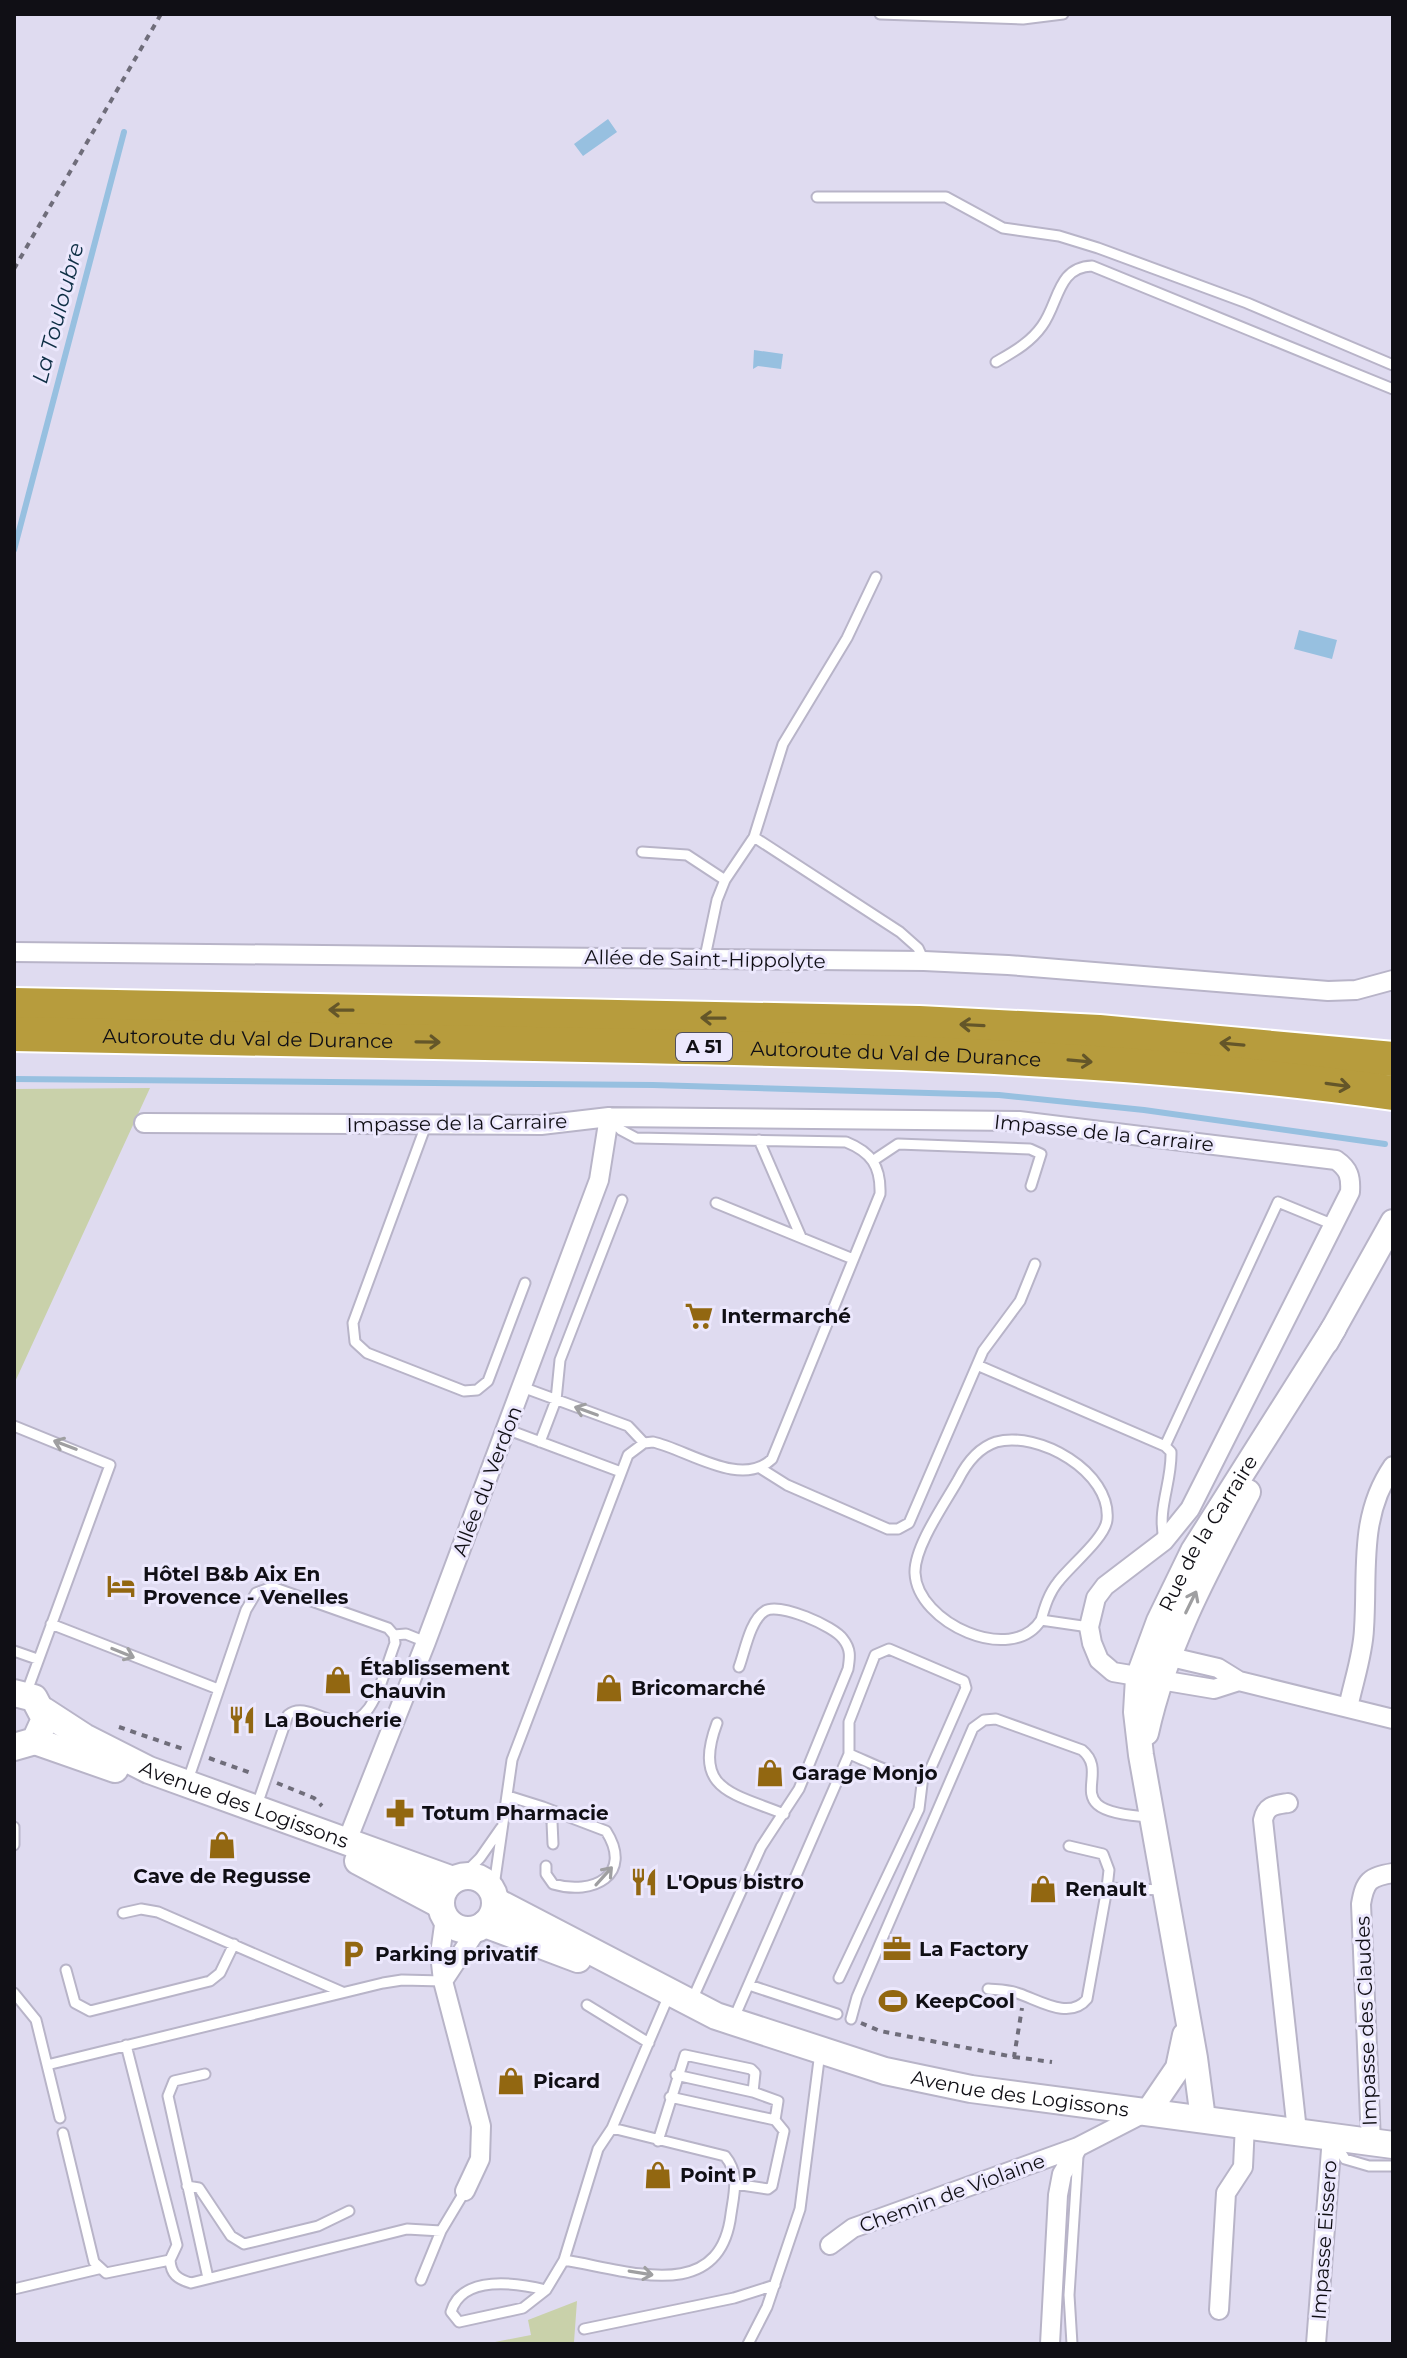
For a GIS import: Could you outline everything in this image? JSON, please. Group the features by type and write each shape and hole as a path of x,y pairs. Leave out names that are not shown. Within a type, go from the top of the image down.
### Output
{"highway":[{"name":"Autoroute du Val de Durance","path":"14,1005 919,1023 1099,1032 1393,1059"},
{"name":"Autoroute du Val de Durance","path":"14,1034 855,1050 1020,1057 1276,1077 1393,1093"}],"main road":[{"name":"Avenue des Logissons","path":"28,1699 107,1750 187,1784 458,1878"},
{"path":"21,1749 45,1727 28,1699"},
{"name":"Avenue des Logissons","path":"21,1749 348,1856 443,1911"},
{"path":"458,1878 484,1881 488,1912 462,1930 443,1911 446,1886 458,1878"},
{"name":"Avenue des Logissons","path":"488,1912 733,2022 820,2052 971,2089 1382,2143"}],"street":[{"name":"Allée de Saint-Hippolyte","path":"14,952 924,961 1328,991 1356,990 1393,980"},
{"name":"Impasse de la Carraire","path":"144,1123 563,1124 609,1117 1019,1121 1336,1160 1345,1167 1351,1179 1350,1192 1190,1509 1164,1541 1105,1586 1096,1598 1089,1627"},
{"name":"Allée du Verdon","path":"347,1841 426,1642 599,1180 609,1117"},
{"path":"1334,1328 1393,1222"},
{"name":"Rue de la Carraire","path":"1158,1654 1181,1624 1334,1328"},
{"name":"Rue de la Carraire","path":"1203,2119 1136,1712 1193,1551 1334,1328"},
{"path":"1348,1708 1364,1632 1365,1543 1372,1506 1393,1466"},
{"path":"1089,1627 1099,1660 1113,1672 1214,1689 1239,1681"},
{"path":"1158,1654 1218,1668 1239,1681 1393,1719"},
{"path":"1288,1803 1271,1805 1264,1812 1263,1820 1297,2131"},
{"name":"Impasse des Claudes","path":"1382,2143 1361,1904 1364,1883 1372,1877 1393,1873"},
{"path":"443,1911 440,1954 443,1981 481,2126 480,2159 465,2191"},
{"path":"443,1981 488,1912"},
{"name":"Rue de la Carraire","path":"1148,2112 1178,2068 1184,2051 1186,2017"},
{"name":"Chemin de Violaine","path":"830,2245 853,2228 1078,2147 1148,2112"},
{"path":"1219,2310 1226,2193 1243,2167 1245,2124"},
{"name":"Impasse Eissero","path":"1316,2344 1332,2137"},
{"name":"Chemin de Violaine","path":"1050,2344 1058,2195 1062,2174 1078,2147"}],"lane":[{"path":"880,14 1023,19 1063,14"},
{"path":"817,197 946,197 1003,228 1059,236 1098,248 1247,303 1393,365"},
{"path":"996,362 1019,349 1044,324 1063,280 1073,270 1092,266 1393,389"},
{"path":"705,957 709,930 725,880 754,837 783,744 847,638 876,577"},
{"path":"754,837 900,932 923,955 924,961"},
{"path":"642,852 687,855 725,880"},
{"path":"609,1117 621,1130 636,1138 846,1142 861,1148 874,1160 880,1176 880,1194 772,1459 760,1468"},
{"path":"426,1125 353,1323 355,1342 367,1353 464,1391 477,1390 488,1381 525,1283"},
{"path":"759,1140 801,1237"},
{"path":"874,1160 898,1144 1030,1149 1041,1154 1031,1186"},
{"path":"540,1442 556,1400 560,1360 622,1200"},
{"path":"1165,1446 1278,1202 1334,1225"},
{"path":"716,1203 853,1259"},
{"path":"488,1912 517,1745 628,1455 644,1443 662,1444 728,1468 760,1468 787,1485 888,1529 898,1529 909,1523 977,1365 992,1335 1020,1301 1035,1264"},
{"path":"977,1365 1165,1446 1171,1452 1172,1466 1161,1525 1164,1541"},
{"path":"522,1387 628,1426 644,1443"},
{"path":"14,1426 107,1461 109,1471 37,1659 28,1699"},
{"path":"506,1429 621,1472"},
{"path":"994,1443 1032,1443 1053,1450 1074,1462 1095,1483 1105,1503 1104,1529 1057,1583 1041,1620 1033,1632 1017,1638 993,1639 967,1631 929,1606 915,1573 918,1556 965,1466 994,1443"},
{"path":"187,1784 250,1600 263,1587 272,1587 373,1623 394,1635 406,1634 426,1642"},
{"path":"546,2290 524,2284 483,2285 469,2291 451,2312 459,2322 523,2308 546,2290 564,2260 598,2149 612,2128 674,1994 799,1789 848,1669 850,1653 836,1631 781,1608 767,1609 757,1617 739,1667"},
{"path":"1041,1620 1089,1627"},
{"path":"51,1624 218,1689"},
{"path":"256,1809 288,1715 300,1710 337,1723 361,1717 371,1705 395,1643 394,1635"},
{"path":"733,2022 849,1754 849,1722 875,1655 889,1649 959,1677 966,1688 930,1770 923,1776 909,1776 849,1754"},
{"path":"14,1651 37,1659"},
{"path":"851,2019 857,1997 968,1736 984,1720 996,1719 1082,1750 1090,1759 1091,1793 1103,1811 1151,1817"},
{"path":"717,1723 707,1760 714,1778 726,1790 784,1814"},
{"path":"839,1978 919,1809 923,1776"},
{"path":"508,1796 596,1825 606,1831 614,1850 613,1867 604,1879 582,1890 553,1884 546,1874 546,1866"},
{"path":"543,1807 552,1822 553,1844"},
{"path":"458,1878 480,1858 503,1826"},
{"path":"14,1827 14,1845"},
{"path":"988,1989 1020,1994 1035,2003 1071,2009 1082,2005 1087,1999 1107,1888 1108,1860 1103,1854 1069,1846"},
{"path":"1107,1888 1164,1890"},
{"path":"123,1913 141,1909 158,1912 342,1992"},
{"path":"66,1970 75,2003 90,2011 210,1981 220,1973 234,1944"},
{"path":"47,2065 342,1992 402,1980 443,1981"},
{"path":"749,1985 837,2014"},
{"path":"14,1993 36,2020 60,2118"},
{"path":"587,2005 649,2043"},
{"path":"126,2045 177,2245 170,2260 171,2271 179,2279 191,2283 407,2229 441,2231"},
{"path":"748,2344 775,2285 800,2209 820,2052"},
{"path":"658,2141 682,2057 689,2054 751,2069 755,2073 753,2092"},
{"path":"205,2074 174,2081 169,2086 208,2278"},
{"path":"676,2075 753,2092 778,2101 775,2120"},
{"path":"670,2097 775,2120 784,2131 772,2186 768,2189 735,2184"},
{"path":"564,2260 665,2276 690,2274 706,2266 722,2251 729,2233 736,2174 725,2156 612,2128"},
{"path":"63,2133 98,2269"},
{"path":"1332,2137 1345,2159 1369,2166 1393,2166"},
{"path":"1072,2344 1069,2295 1078,2147"},
{"path":"187,2186 199,2188 231,2236 244,2244 318,2226 349,2211"},
{"path":"421,2280 441,2231 465,2191"},
{"path":"14,2289 98,2269 106,2273 170,2260"},
{"path":"584,2329 734,2298 775,2285"}],"path":[{"path":"14,269 161,14"},
{"path":"1014,2057 1022,2005"},
{"path":"851,2019 880,2031 1052,2062"}],"green space":[{"path":"150,1088 14,1384 14,1089"},
{"path":"577,2301 574,2342 579,2344 485,2344 531,2335 528,2320"}],"water":[{"path":"608,119 617,132 583,156 574,144"},
{"path":"754,350 783,354 781,369 758,366 753,369"},
{"path":"1299,630 1337,640 1332,659 1294,649"}],"waterway":[{"name":"La Touloubre","path":"14,550 124,132"},
{"path":"14,1079 653,1085 999,1095 1144,1110 1385,1144"}],"place":[{"name":"Intermarché","path":"699,1316"},
{"name":"Hôtel B&b Aix En Provence - Venelles","path":"121,1586"},
{"name":"Établissement Chauvin","path":"338,1680"},
{"name":"Bricomarché","path":"609,1688"},
{"name":"La Boucherie","path":"242,1720"},
{"name":"Garage Monjo","path":"770,1773"},
{"name":"Totum Pharmacie","path":"400,1813"},
{"name":"Cave de Regusse","path":"222,1845"},
{"name":"L'Opus bistro","path":"644,1882"},
{"name":"Renault","path":"1043,1889"},
{"name":"La Factory","path":"897,1949"},
{"name":"Parking privatif","path":"353,1954"},
{"name":"KeepCool","path":"893,2001"},
{"name":"Picard","path":"511,2081"},
{"name":"Point P","path":"658,2175"}]}
